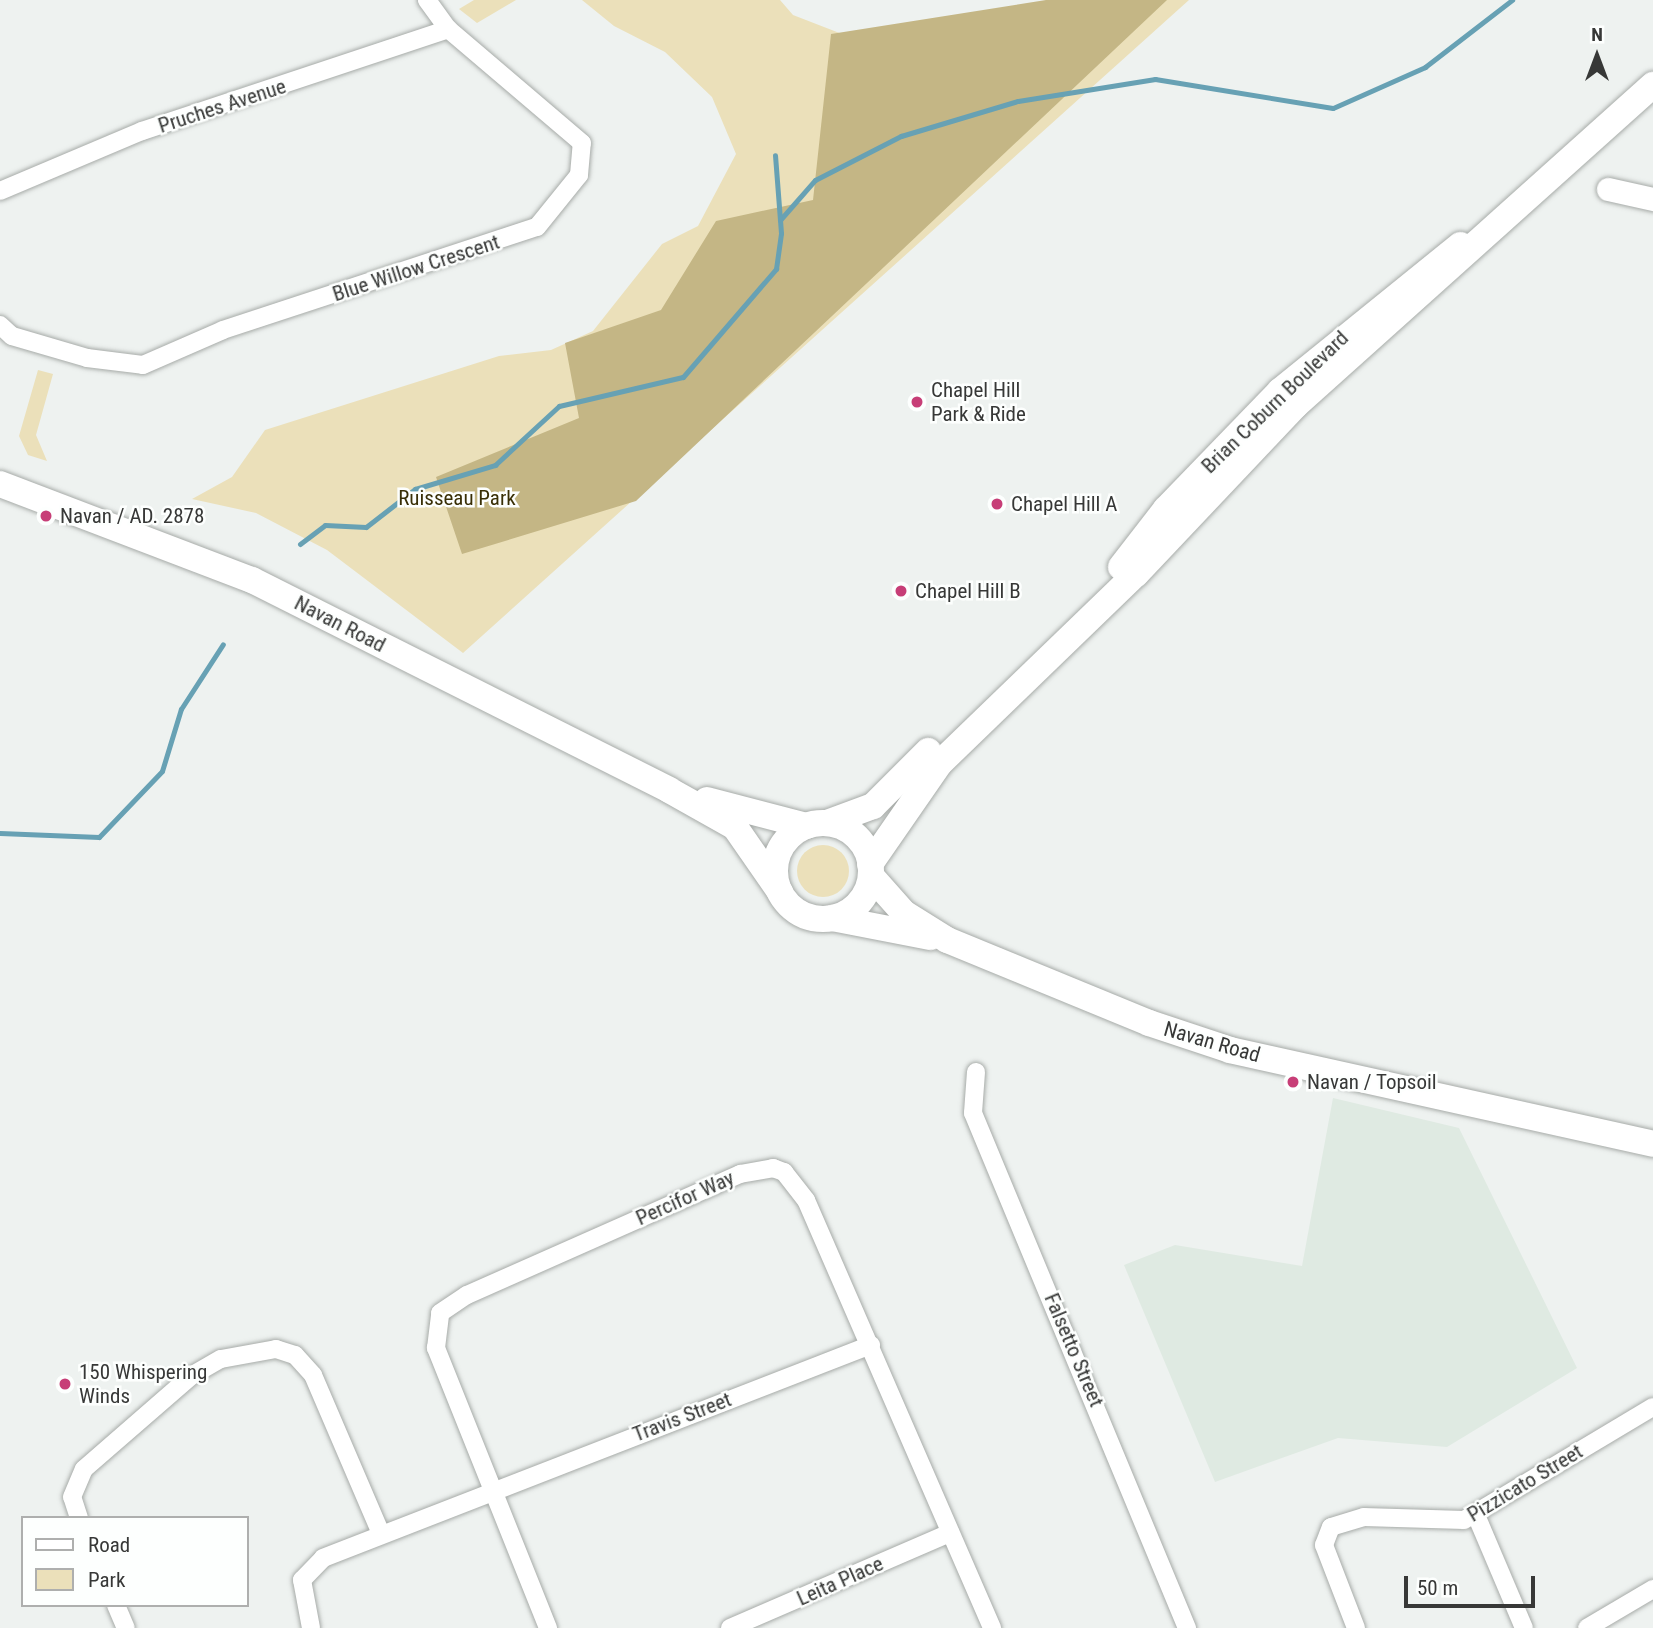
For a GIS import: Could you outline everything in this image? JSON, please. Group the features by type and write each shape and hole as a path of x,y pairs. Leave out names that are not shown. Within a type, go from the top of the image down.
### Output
{"main road":[{"name":"Brian Coburn Boulevard","path":"871,870 940,763 1013,688 1136,574 1295,406 1653,85"},
{"name":"Navan Road","path":"0,484 252,580 669,790 735,827 779,892"},
{"name":"Brian Coburn Boulevard","path":"817,825 873,806 948,732 1013,688"},
{"name":"Navan Road","path":"669,790 817,825"},
{"path":"817,825 855,835 871,870 863,899 832,919 796,911 779,892 778,853 817,825"},
{"name":"Navan Road","path":"871,870 904,913 947,940 1072,995 1230,1050 1653,1144"},
{"name":"Navan Road","path":"832,919 947,940"}],"street":[{"name":"Blue Willow Crescent","path":"0,325 12,336 87,358 143,365 223,330 537,227 579,175 582,143 448,29 427,0"},
{"name":"Pruches Avenue","path":"0,191 142,131 448,29"},
{"path":"1608,189 1653,200"},
{"name":"Falsetto Street","path":"976,1072 974,1113 1187,1628"},
{"name":"Percifor Way","path":"548,1628 436,1348 440,1313 467,1295 740,1174 773,1168 798,1185 871,1345 992,1628"},
{"name":"Travis Street","path":"311,1628 300,1595 308,1570 381,1534 493,1489 871,1345"},
{"path":"78,1516 72,1497 84,1469 191,1376 222,1359 276,1349 295,1355 313,1375 381,1534"},
{"name":"Pizzicato Street","path":"1356,1628 1324,1545 1331,1527 1364,1517 1454,1523 1476,1515 1653,1407"},
{"path":"1476,1515 1524,1628"},
{"name":"Leita Place","path":"730,1628 755,1623 950,1533"},
{"path":"1587,1628 1653,1589"},
{"path":"117,1607 126,1628"}],"shaded area":[{"path":"1333,1098 1459,1128 1577,1368 1447,1447 1338,1438 1215,1482 1124,1265 1175,1245 1302,1266"}],"green space":[{"path":"474,0 516,0 477,23 459,9"},
{"name":"Ruisseau Park","path":"582,0 780,0 793,15 855,39 1075,0 1189,0 463,653 327,550 256,513 192,499 232,477 265,430 499,356 551,350 593,331 662,244 698,226 736,154 712,97 665,52 614,26"},
{"path":"1046,0 1167,0 636,501 462,554 436,477 579,418 565,343 661,310 716,221 813,200 831,34"},
{"path":"38,370 53,374 36,435 47,461 28,455 19,436"},
{"path":"823,845 842,852 849,871 842,890 823,897 804,890 797,871 804,852"}],"waterway":[{"path":"780,220 815,180 901,136 1018,101 1155,79 1333,108 1425,67 1512,0"},
{"path":"300,544 325,525 366,527 415,489 495,465 559,406 683,377 776,269 781,233 775,155"},
{"path":"0,833 99,837 162,771 181,709 223,644"}],"place":[{"name":"Chapel Hill Park & Ride","path":"917,402"},
{"name":"Chapel Hill A","path":"997,504"},
{"name":"Navan / AD. 2878","path":"46,516"},
{"name":"Chapel Hill B","path":"901,591"},
{"name":"Navan / Topsoil","path":"1293,1082"},
{"name":"150 Whispering Winds","path":"65,1384"}]}
